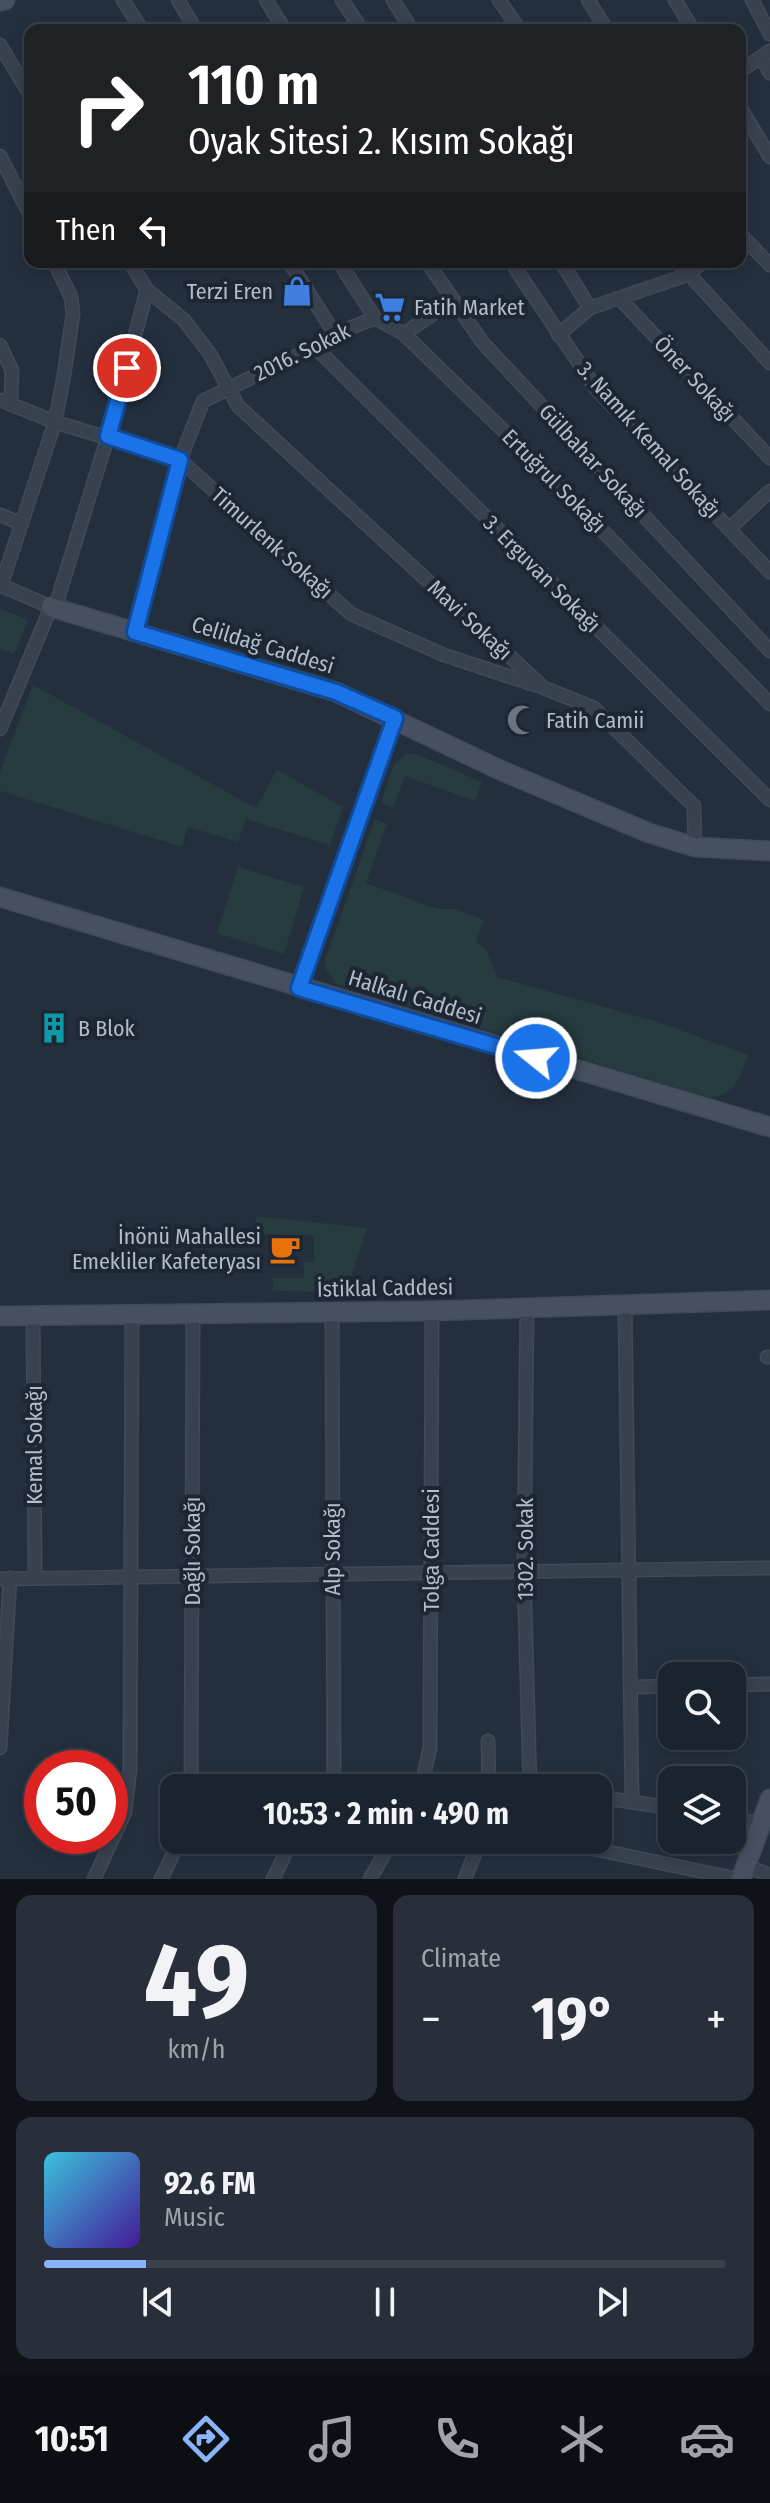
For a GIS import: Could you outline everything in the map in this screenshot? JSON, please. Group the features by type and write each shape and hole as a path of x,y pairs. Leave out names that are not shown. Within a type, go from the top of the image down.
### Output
{"street":[{"path":"123,0 138,24"},
{"path":"178,0 192,24"},
{"path":"266,0 281,24"},
{"path":"342,0 358,24"},
{"path":"393,0 408,24"},
{"path":"499,0 516,24"},
{"path":"588,0 603,24"},
{"path":"675,0 689,24"},
{"path":"752,0 770,34"},
{"path":"0,45 24,85"},
{"path":"746,67 766,54 770,73"},
{"path":"746,117 770,157"},
{"path":"0,156 24,203"},
{"path":"746,240 770,265"},
{"path":"53,607 1,586 55,422 73,314 71,297 57,268"},
{"name":"Mavi Sokağı","path":"134,268 147,290 184,320 210,354 238,406 544,688 594,708 694,806 695,847"},
{"path":"293,268 335,334"},
{"name":"Ertuğrul Sokağı","path":"343,268 375,318 404,334 547,473 770,704"},
{"name":"Gülbahar Sokağı","path":"431,268 483,343 770,651"},
{"name":"3. Namık Kemal Sokağı","path":"515,268 597,390 770,572"},
{"path":"565,268 590,308"},
{"path":"682,268 770,363"},
{"path":"558,335 590,308 621,300 687,275 696,268"},
{"path":"0,729 53,607 108,436 147,290"},
{"name":"Öner Sokağı","path":"621,300 770,458"},
{"path":"404,334 451,301"},
{"name":"2016. Sokak","path":"135,632 180,460 203,401 315,347 335,334 375,318"},
{"path":"0,345 12,371 6,401"},
{"name":"3. Erguvan Sokağı","path":"315,347 770,800"},
{"name":"Timurlenk Sokağı","path":"6,401 55,422 180,460 351,614 444,655 544,688"},
{"path":"730,528 770,491"},
{"path":"0,515 20,523"},
{"name":"Celildağ Caddesi","path":"53,607 336,692 500,770 649,833 695,847 770,851"},
{"path":"299,988 395,718"},
{"name":"Halkalı Caddesi","path":"0,897 770,1127"},
{"name":"İstiklal Caddesi","path":"0,1316 625,1307 770,1300"},
{"path":"625,1307 633,1687 632,1802"},
{"name":"1302. Sokak","path":"527,1309 524,1571 530,1774"},
{"name":"Tolga Caddesi","path":"425,1774 430,1748 432,1311"},
{"name":"Dağlı Sokağı","path":"191,1774 193,1313"},
{"name":"Alp Sokağı","path":"329,1774 332,1313"},
{"name":"Kemal Sokağı","path":"33,1314 35,1577"},
{"path":"94,1879 125,1812 130,1769 132,1314"},
{"path":"0,1748 5,1578 770,1568"},
{"path":"746,1685 770,1684"},
{"path":"633,1687 658,1686"},
{"path":"488,1741 489,1774"},
{"path":"612,1799 658,1806"},
{"path":"742,1875 770,1799"},
{"path":"746,1821 762,1824"},
{"path":"612,1851 742,1875 770,1875"},
{"path":"161,1879 173,1854"},
{"path":"273,1879 285,1854"},
{"path":"370,1879 384,1854"},
{"path":"465,1879 475,1854"}],"green space":[{"path":"0,608 28,620 14,654 0,648"},
{"path":"33,685 256,808 277,770 343,807 330,845 246,819 238,842 188,827 182,847 0,791 0,772"},
{"path":"407,754 416,754 482,782 475,801 405,776 393,808 381,803 394,764"},
{"path":"375,819 387,824 366,883 437,909 456,909 484,920 476,942 487,951 497,977 658,1022 748,1055 736,1083 726,1092 711,1098 336,984 325,968 326,958"},
{"path":"238,867 304,887 284,954 217,933"},
{"path":"256,1216 367,1228 346,1292 273,1291 273,1278 304,1278 304,1262 314,1262 314,1235 256,1234"}],"place":[{"name":"Terzi Eren","path":"297,291"},
{"name":"Fatih Market","path":"390,307"},
{"name":"Fatih Camii","path":"522,720"},
{"name":"B Blok","path":"54,1028"},
{"name":"İnönü Mahallesi Emekliler Kafeteryası","path":"285,1249"}],"route":[{"path":"127,368 108,436 180,460 135,632 336,692 395,718 299,988 536,1058"}]}
